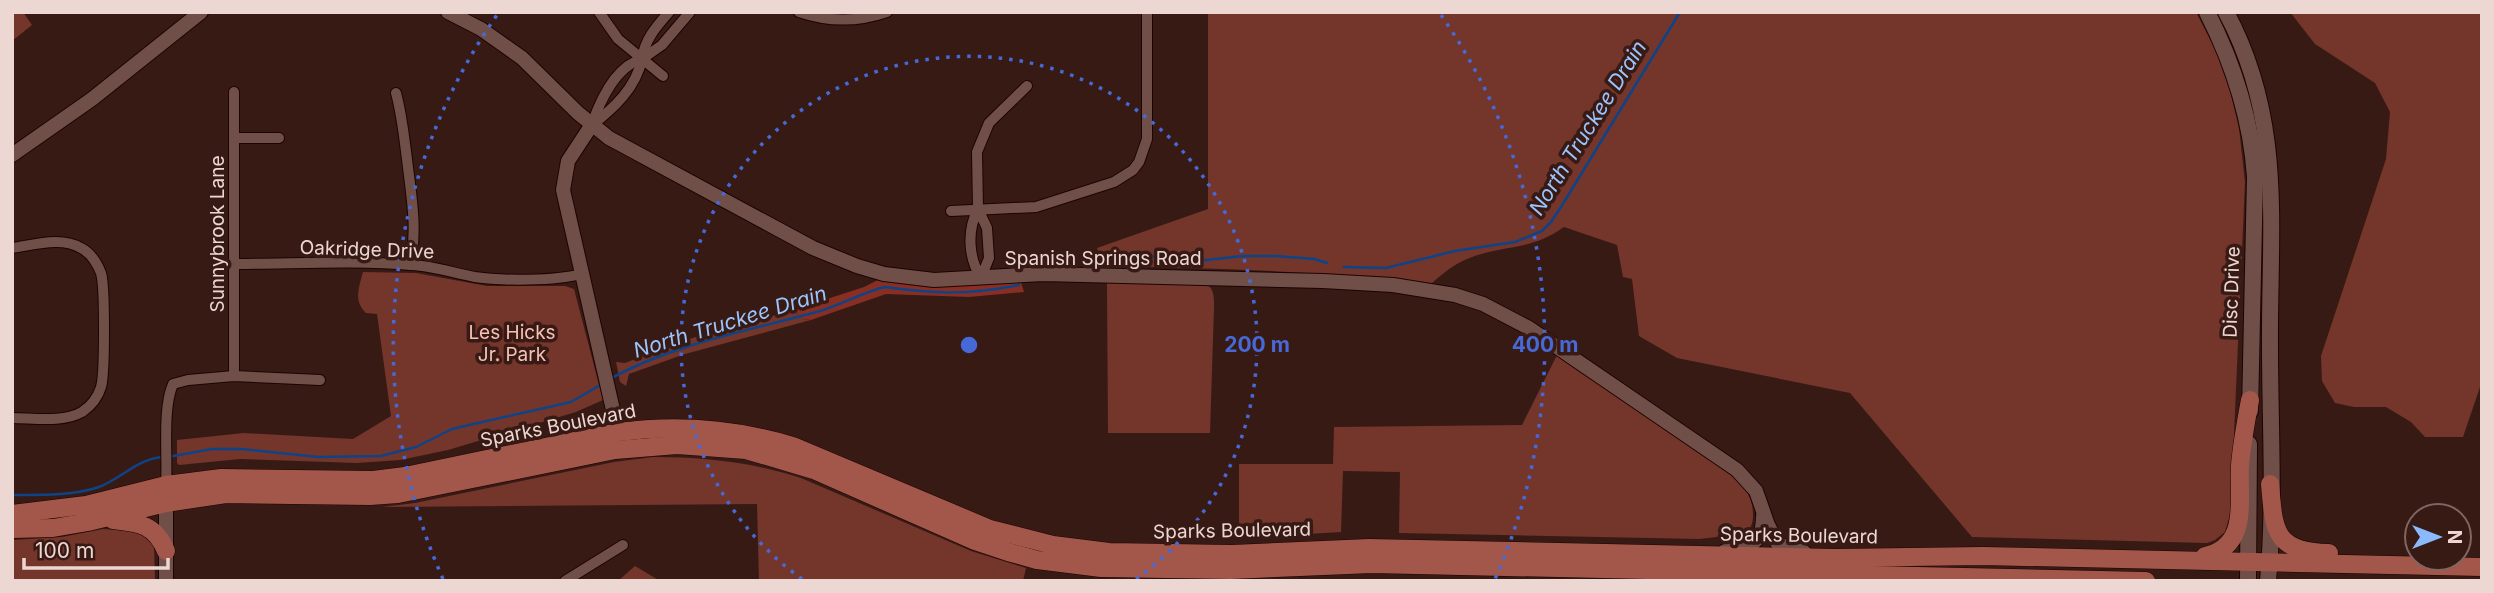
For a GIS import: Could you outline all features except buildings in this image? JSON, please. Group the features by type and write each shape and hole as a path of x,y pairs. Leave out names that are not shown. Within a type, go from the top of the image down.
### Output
{"main road":[{"name":"Disc Drive","path":"2207,12 2236,77 2250,129 2255,177 2248,581"},
{"name":"Disc Drive","path":"2226,12 2254,80 2269,151 2268,581"},
{"path":"2187,560 2222,551 2235,535 2239,514 2240,464 2250,400"},
{"name":"Sparks Boulevard","path":"12,529 53,528 99,520 166,494 221,478 373,480 435,471 618,432 644,428 700,428 764,438 821,457 990,529 1030,541 1177,568 1232,554 1344,548 2403,565"},
{"path":"464,481 515,464 611,442 618,432 630,438 658,439 677,445"},
{"name":"Sparks Boulevard","path":"12,514 166,494 370,496 425,490 614,450 677,445 746,450 780,459 814,470 975,541 1027,557 1101,568 1231,570 1372,564 1765,577 2146,581"},
{"path":"2270,484 2274,526 2278,535 2287,542 2320,553 2383,554 2403,559"},
{"path":"99,520 148,527 161,539 166,551"},
{"path":"1604,552 1655,559 1753,565 1760,567 1765,577 1775,565 1867,565 1935,556"}],"street":[{"path":"12,155 92,99 201,12"},
{"name":"Spanish Springs Road","path":"448,12 481,29 522,58 591,126 609,138 830,257 857,266 911,278 957,280 1019,274 1074,274 1335,281 1404,286 1455,295 1483,304 1521,323 1737,470 1756,491 1778,544 1829,558"},
{"path":"599,12 618,39 663,76"},
{"path":"642,59 643,48 649,37 669,12"},
{"path":"618,432 565,205 563,180 572,152 591,126 604,95 632,62 642,59 663,45 690,12"},
{"path":"799,12 813,17 837,19 860,19 887,12"},
{"path":"951,211 1046,205 1114,182 1133,170 1139,162 1147,139 1147,12"},
{"path":"981,278 972,261 971,228 978,209 976,162 980,142 989,123 1027,86"},
{"name":"Sunnybrook Lane","path":"234,92 234,376"},
{"path":"396,93 414,216 415,234 410,265"},
{"path":"234,138 279,138"},
{"path":"978,209 987,228 988,248 987,267 981,278"},
{"path":"12,248 61,242 81,248 89,254 100,270 103,311 103,377 91,404 83,411 64,418 12,418"},
{"name":"Oakridge Drive","path":"234,264 410,265 440,268 484,278 559,278 581,274"},
{"path":"166,581 168,397 173,384 234,376 320,380"},
{"path":"1705,554 1752,544 1762,530 1762,507"},
{"path":"565,581 623,545"}],"green space":[{"path":"12,12 23,12 32,25 12,41"},
{"path":"1208,12 2196,12 2216,51 2230,91 2239,128 2245,182 2234,435 2234,501 2225,532 2207,543 1972,537 1850,393 1677,358 1639,336 1632,279 1623,277 1617,245 1564,227 1527,244 1467,259 1431,284 1308,273 1103,266 1097,248 1208,209"},
{"path":"2290,12 2482,12 2482,381 2463,437 2425,437 2411,422 2386,407 2354,407 2335,403 2322,381 2321,356 2386,159 2390,112 2375,83 2315,44"},
{"name":"Les Hicks Jr. Park","path":"363,272 416,273 487,286 565,286 574,289 603,400 576,412 448,450 400,460 357,463 240,459 179,465 177,440 244,433 353,439 391,416 377,314 366,313 358,299"},
{"path":"1107,283 1201,283 1211,288 1214,307 1210,433 1108,433"},
{"path":"793,310 802,319 811,320 685,354 629,374 626,386 620,382 616,362 625,363 682,341"},
{"path":"1558,353 1734,477 1751,499 1753,518 1748,530 1743,534 1699,539 1399,533 1400,472 1343,471 1341,532 1239,538 1239,464 1333,464 1334,427 1522,425"},
{"path":"653,457 728,462 801,478 971,551 1026,568 1023,581 759,581 757,504 382,507 415,503 614,462"},
{"path":"103,529 143,532 154,544 155,581 12,581 12,540 62,537"},
{"path":"635,566 660,581 618,581"}],"shaded area":[{"path":"882,278 942,286 969,286 1020,279 1024,292 969,297 886,294 811,320 802,319 793,310 864,287"}],"waterway":[{"name":"North Truckee Drain","path":"1344,267 1386,268 1455,251 1515,242 1542,231 1561,207 1680,12"},
{"name":"North Truckee Drain","path":"1102,258 1163,256 1198,261 1243,256 1276,256 1314,259 1327,263"},
{"name":"North Truckee Drain","path":"610,379 659,356 820,311 885,287 952,292 984,291 1019,285"},
{"name":"North Truckee Drain","path":"168,457 212,449 242,449 318,457 381,456 416,447 452,429 571,402 602,384"},
{"path":"12,495 89,490 145,461 162,457"}]}
